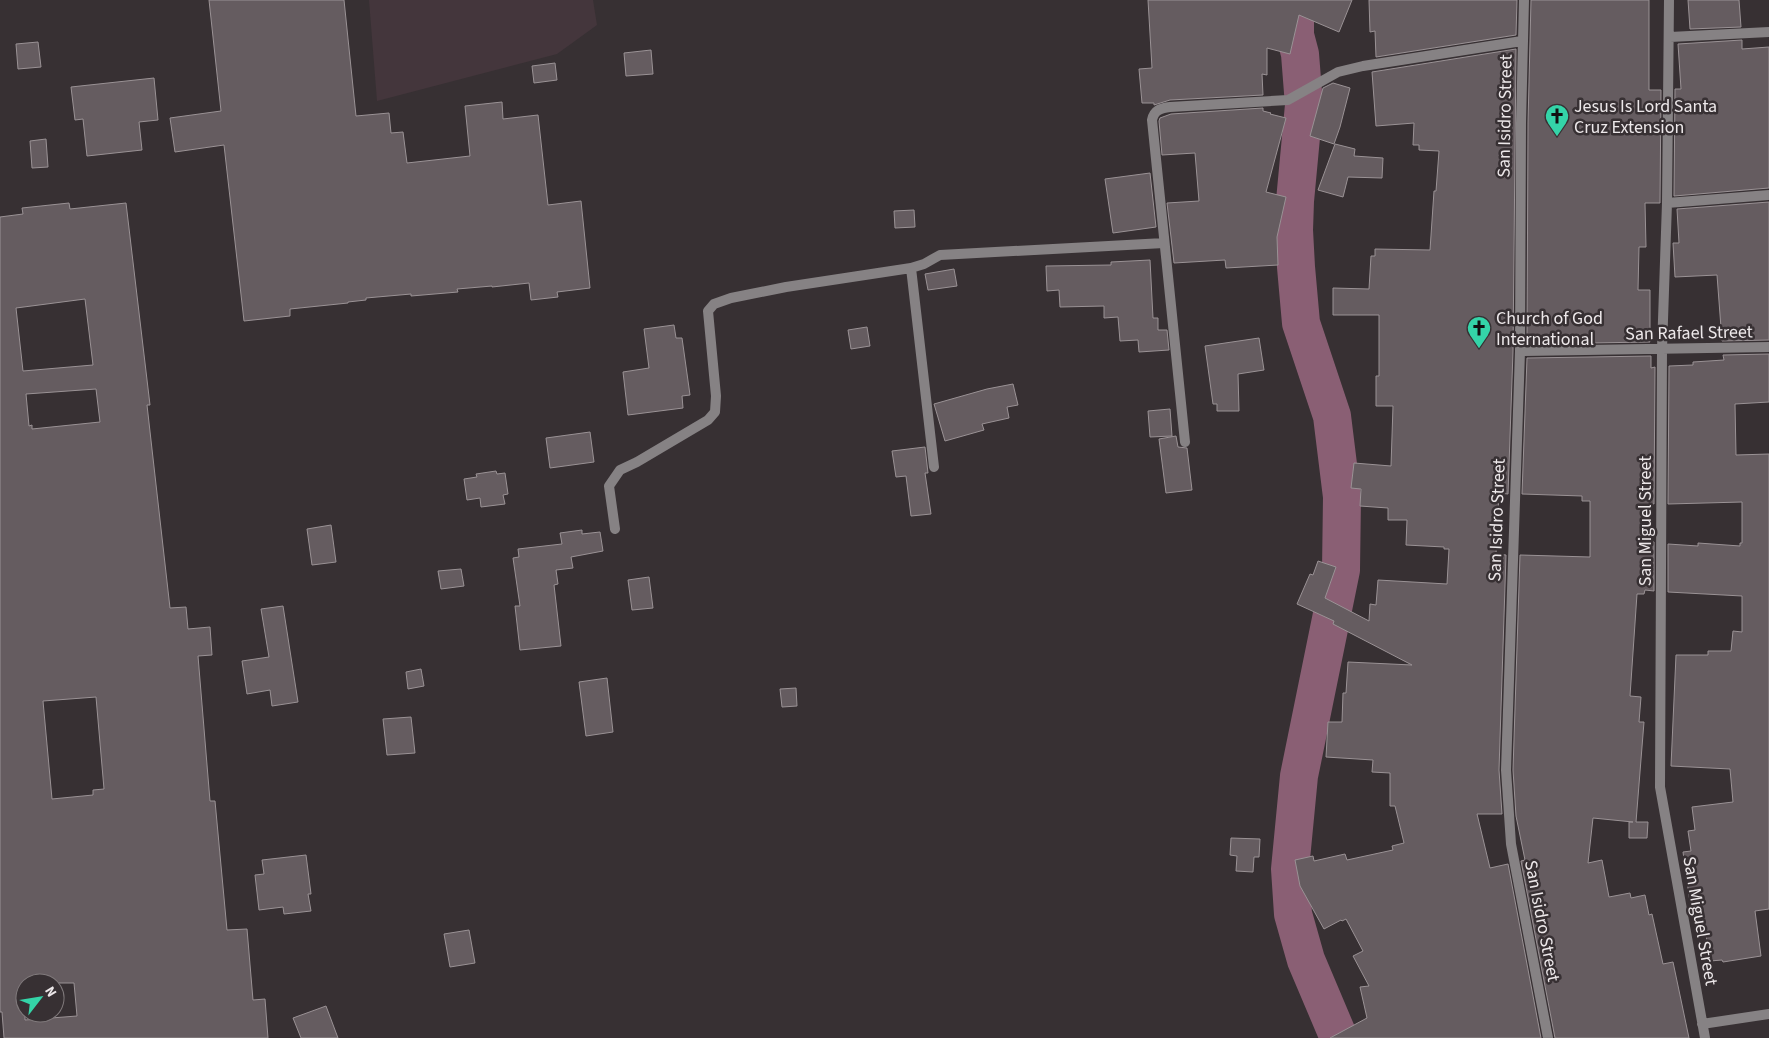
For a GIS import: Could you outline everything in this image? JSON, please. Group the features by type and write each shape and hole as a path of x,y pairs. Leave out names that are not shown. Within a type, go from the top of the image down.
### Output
{"street":[{"name":"San Isidro Street","path":"1524,0 1522,41 1520,351 1506,770 1511,844 1548,1038"},
{"name":"San Miguel Street","path":"1669,0 1667,203 1662,349 1660,787 1705,1038"},
{"path":"1670,37 1769,32"},
{"path":"1186,442 1152,120 1156,110 1170,107 1288,100 1338,72 1364,66 1522,41"},
{"path":"1667,203 1769,195"},
{"path":"615,529 609,486 612,478 620,470 703,423 715,412 716,396 708,311 714,304 731,298 786,287 911,268 924,264 940,255 1164,243"},
{"path":"911,268 934,467"},
{"name":"San Rafael Street","path":"1520,351 1576,352 1769,347"},
{"path":"1702,1024 1769,1014"}],"shaded area":[{"path":"369,0 593,0 597,25 557,54 377,101"}],"building":[{"path":"209,0 344,0 356,116 389,113 391,133 403,132 407,163 470,156 465,106 502,102 503,119 538,115 548,205 581,201 590,288 557,292 558,297 531,300 529,283 457,289 458,292 366,298 366,300 348,303 290,309 290,316 244,321 224,145 175,152 170,118 221,111"},
{"path":"1148,0 1352,0 1339,32 1299,15 1290,54 1267,48 1267,75 1262,74 1263,95 1170,100 1154,105 1154,103 1142,103 1139,69 1152,68"},
{"path":"1369,0 1517,0 1516,35 1376,57 1375,31 1370,32"},
{"path":"1531,0 1649,0 1649,90 1661,90 1660,203 1645,203 1646,247 1639,247 1638,290 1650,290 1650,342 1527,344 1528,123"},
{"path":"1688,0 1739,0 1741,27 1690,29"},
{"path":"1742,40 1742,49 1769,47 1769,188 1674,196 1675,89 1681,89 1678,44"},
{"path":"38,42 41,67 18,69 16,44"},
{"path":"1516,49 1513,351 1508,494 1499,493 1496,554 1506,555 1499,770 1502,814 1477,814 1490,868 1508,864 1541,1038 1330,1038 1367,1018 1360,987 1369,986 1353,956 1363,951 1346,919 1324,929 1300,886 1295,860 1313,856 1314,861 1345,854 1347,860 1393,850 1392,846 1404,843 1395,806 1390,806 1390,773 1372,772 1373,760 1326,757 1328,722 1342,722 1343,693 1346,693 1348,662 1412,665 1333,624 1334,621 1297,604 1310,574 1313,575 1318,561 1336,567 1325,598 1369,621 1370,604 1376,605 1378,580 1447,584 1449,549 1444,549 1444,547 1406,545 1407,520 1388,520 1388,508 1360,506 1361,489 1351,488 1354,463 1391,466 1393,406 1376,406 1376,376 1379,376 1379,315 1333,315 1333,288 1369,289 1371,256 1375,256 1375,249 1430,250 1439,151 1419,150 1419,145 1413,145 1414,123 1376,126 1372,72"},
{"path":"651,50 653,74 626,76 624,53"},
{"path":"555,63 557,80 534,83 532,66"},
{"path":"154,78 158,120 139,122 142,150 87,156 83,119 75,120 71,87"},
{"path":"1333,83 1350,88 1334,144 1310,136 1323,88"},
{"path":"1263,108 1263,111 1286,118 1266,192 1286,197 1277,237 1278,265 1226,268 1225,260 1174,263 1167,203 1199,201 1195,153 1162,155 1160,118 1171,114"},
{"path":"46,139 48,167 32,168 30,141"},
{"path":"1335,144 1355,149 1354,156 1383,158 1382,178 1348,177 1343,197 1318,190"},
{"path":"1150,173 1156,227 1113,233 1105,179"},
{"path":"1769,202 1769,340 1722,341 1717,275 1675,277 1673,243 1679,243 1677,209"},
{"path":"69,203 70,209 126,203 150,405 147,405 170,608 186,607 188,629 210,627 212,655 198,656 210,801 215,801 227,930 247,929 253,1000 265,999 268,1038 4,1038 2,1012 0,1012 0,217 23,214 22,208","holes":["85,299 93,365 23,371 16,308","96,389 100,422 32,429 32,425 29,426 26,394","96,697 104,789 93,790 93,795 52,799 43,701"]},
{"path":"914,210 915,227 895,228 894,211"},
{"path":"1150,260 1153,318 1158,318 1158,330 1167,330 1169,350 1139,352 1138,340 1120,341 1118,317 1104,318 1104,306 1060,307 1059,290 1047,291 1046,266 1111,265 1111,262"},
{"path":"954,269 957,286 928,290 925,274"},
{"path":"674,325 676,338 682,338 690,395 682,396 683,408 628,415 623,372 649,368 644,329"},
{"path":"867,327 870,346 851,349 848,330"},
{"path":"1259,338 1264,370 1238,374 1239,411 1217,411 1217,404 1213,404 1205,346"},
{"path":"1769,354 1769,402 1735,404 1736,455 1769,454 1769,909 1755,911 1761,956 1723,962 1722,960 1710,961 1703,915 1692,917 1683,852 1691,851 1688,831 1695,830 1692,807 1733,802 1730,769 1671,766 1676,655 1708,655 1708,651 1731,651 1733,631 1742,632 1742,596 1668,592 1668,544 1698,546 1698,543 1740,546 1740,543 1742,543 1742,502 1668,504 1669,366 1693,365 1693,362 1724,360 1723,355"},
{"path":"1651,356 1651,368 1655,367 1654,504 1649,504 1648,541 1654,542 1654,591 1645,590 1644,594 1637,594 1630,696 1641,697 1639,722 1644,722 1636,822 1648,822 1647,838 1629,838 1629,822 1633,822 1593,818 1588,863 1602,860 1609,897 1630,893 1631,898 1645,895 1649,915 1652,914 1663,964 1673,962 1689,1038 1555,1038 1521,861 1525,860 1516,816 1513,770 1520,555 1590,557 1590,501 1582,501 1582,496 1522,494 1527,358"},
{"path":"1013,384 1018,405 1007,407 1009,418 982,424 984,430 945,441 934,404 987,389"},
{"path":"1170,409 1172,436 1150,437 1148,411"},
{"path":"590,432 594,462 550,468 546,438"},
{"path":"1176,436 1178,447 1187,448 1192,490 1166,493 1159,439"},
{"path":"925,447 928,473 925,473 931,514 911,516 906,476 896,477 892,451"},
{"path":"496,471 497,474 505,473 508,494 503,495 505,504 481,507 480,498 467,500 464,479 477,477 476,474"},
{"path":"331,525 336,562 312,565 307,529"},
{"path":"582,530 582,534 600,532 603,551 571,557 573,568 556,570 558,584 554,585 561,646 520,650 515,606 520,606 513,558 519,557 518,549 562,544 560,533"},
{"path":"461,569 464,586 441,589 438,571"},
{"path":"649,577 653,608 632,610 628,580"},
{"path":"283,606 298,702 272,706 270,690 247,694 242,661 269,657 261,609"},
{"path":"421,669 424,686 408,689 406,672"},
{"path":"607,678 613,732 586,736 579,682"},
{"path":"796,688 797,706 782,707 780,689"},
{"path":"411,717 415,753 387,755 383,719"},
{"path":"1231,838 1260,839 1259,857 1254,857 1253,872 1236,871 1237,856 1230,855"},
{"path":"306,855 311,894 308,894 311,911 284,914 283,907 259,910 255,875 264,874 262,860"},
{"path":"469,930 475,963 450,967 444,934"},
{"path":"326,1006 338,1038 301,1038 293,1018"}],"waterway":[{"path":"1301,0 1295,16 1295,35 1300,54 1304,105 1295,201 1296,267 1301,323 1332,416 1342,497 1341,570 1299,776 1290,869 1293,914 1306,960 1339,1038"}],"place":[{"name":"Jesus Is Lord Santa Cruz Extension","path":"1557,137"},
{"name":"Church of God International","path":"1479,349"}]}
